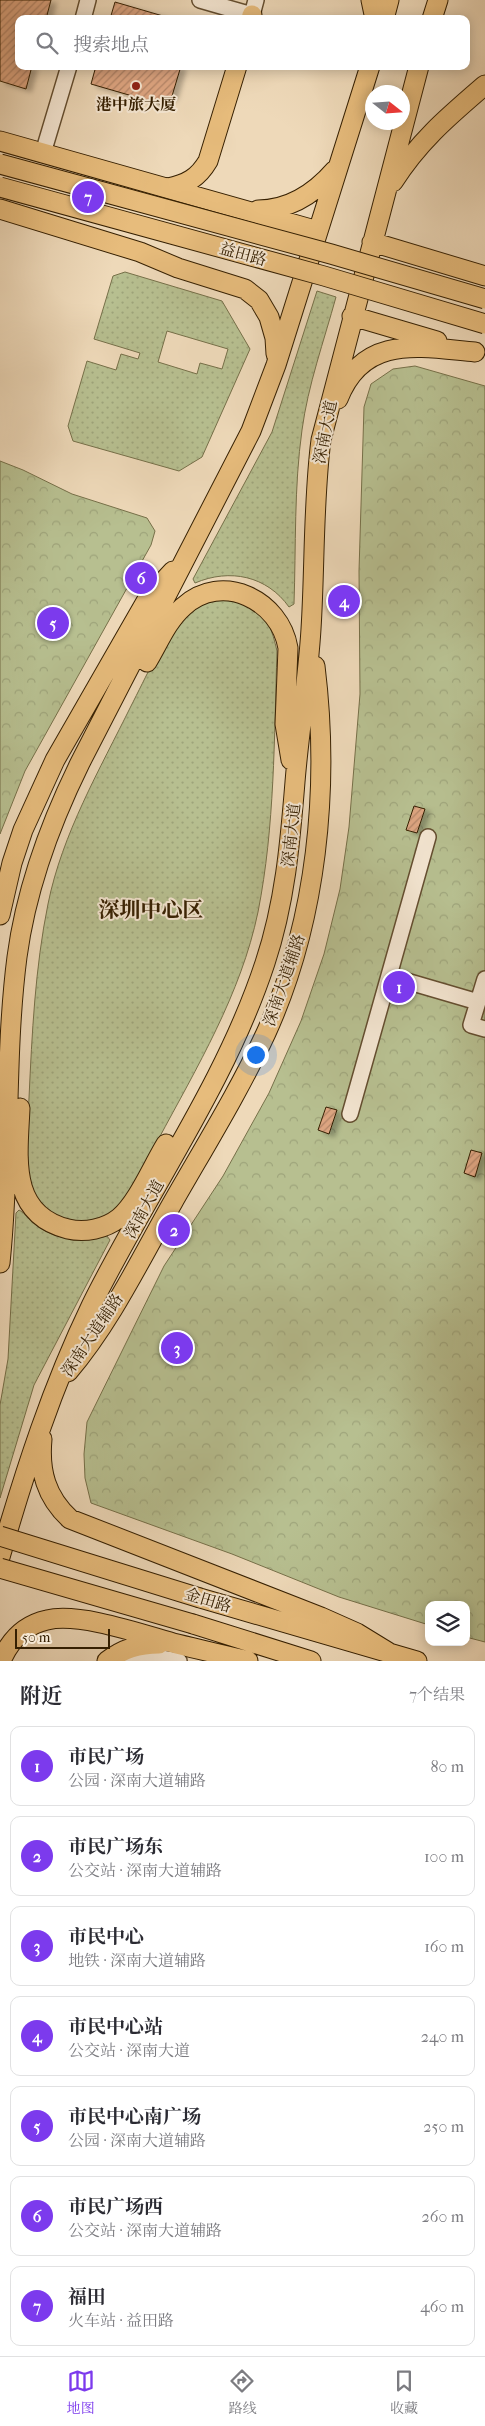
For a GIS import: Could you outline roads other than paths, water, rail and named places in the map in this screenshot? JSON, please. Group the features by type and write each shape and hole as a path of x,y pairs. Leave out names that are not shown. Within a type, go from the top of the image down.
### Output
{"main road":[{"path":"371,0 374,15"},
{"path":"385,15 389,0"},
{"path":"433,15 438,0"},
{"path":"168,188 193,180 201,173 208,161 236,70"},
{"path":"0,1263 10,1045 17,955 36,873 67,791 251,431 276,365 369,70"},
{"name":"深南大道","path":"0,1556 53,1390 92,1305 211,1086 252,1002 275,930 289,864 295,783 311,631 316,478 321,440 418,70"},
{"path":"384,196 417,147 436,127 485,85"},
{"path":"0,141 318,231"},
{"name":"益田路","path":"0,164 331,254 485,299"},
{"path":"248,211 270,210 291,204 324,183 339,165"},
{"name":"益田路","path":"0,186 324,276 485,324"},
{"path":"0,208 140,252 178,268 245,289 259,300 269,317 275,338 276,365"},
{"path":"372,242 485,276"},
{"path":"352,316 480,353"},
{"path":"321,440 340,393 354,372 380,352 403,347 480,353"},
{"path":"0,915 12,863 24,830 55,760 148,598 189,554"},
{"path":"114,700 140,674 174,616 182,607 198,597 213,592 234,591 251,597 271,611 286,636 288,648 285,724 295,783"},
{"name":"深南大道辅路","path":"53,1390 83,1354 120,1295 242,1080 266,1032 286,980 302,927 309,892 321,775 318,686 311,631"},
{"path":"10,1045 20,1107 19,1182 23,1194 33,1208 44,1218 73,1230 99,1228 119,1218 136,1195 167,1142 211,1086"},
{"path":"44,1416 41,1456 47,1489 58,1508 70,1519 321,1617 388,1652"},
{"name":"金田路","path":"0,1556 200,1598 418,1661"},
{"name":"金田路","path":"0,1556 193,1624 311,1661"},
{"path":"1,1661 9,1644 21,1632 48,1620 64,1618 93,1623 178,1653"},
{"path":"107,1661 119,1652 134,1646 248,1661"}],"street":[{"path":"84,15 88,0"},
{"path":"200,0 253,11"},
{"path":"43,153 68,70"},
{"path":"350,1114 428,837"},
{"path":"389,976 478,1002"},
{"path":"485,979 471,1025 485,1029"},
{"path":"132,1661 178,1653"}],"place":[{"name":"港中旅大厦","path":"136,86"},
{"name":"福田","path":"88,197"},
{"name":"市民广场西","path":"141,578"},
{"name":"市民中心站","path":"344,601"},
{"name":"市民中心南广场","path":"53,623"},
{"name":"市民广场","path":"399,987"},
{"name":"市民广场东","path":"174,1230"},
{"name":"市民中心","path":"177,1348"}],"district":[{"name":"深圳中心区","path":"151,910"}]}
